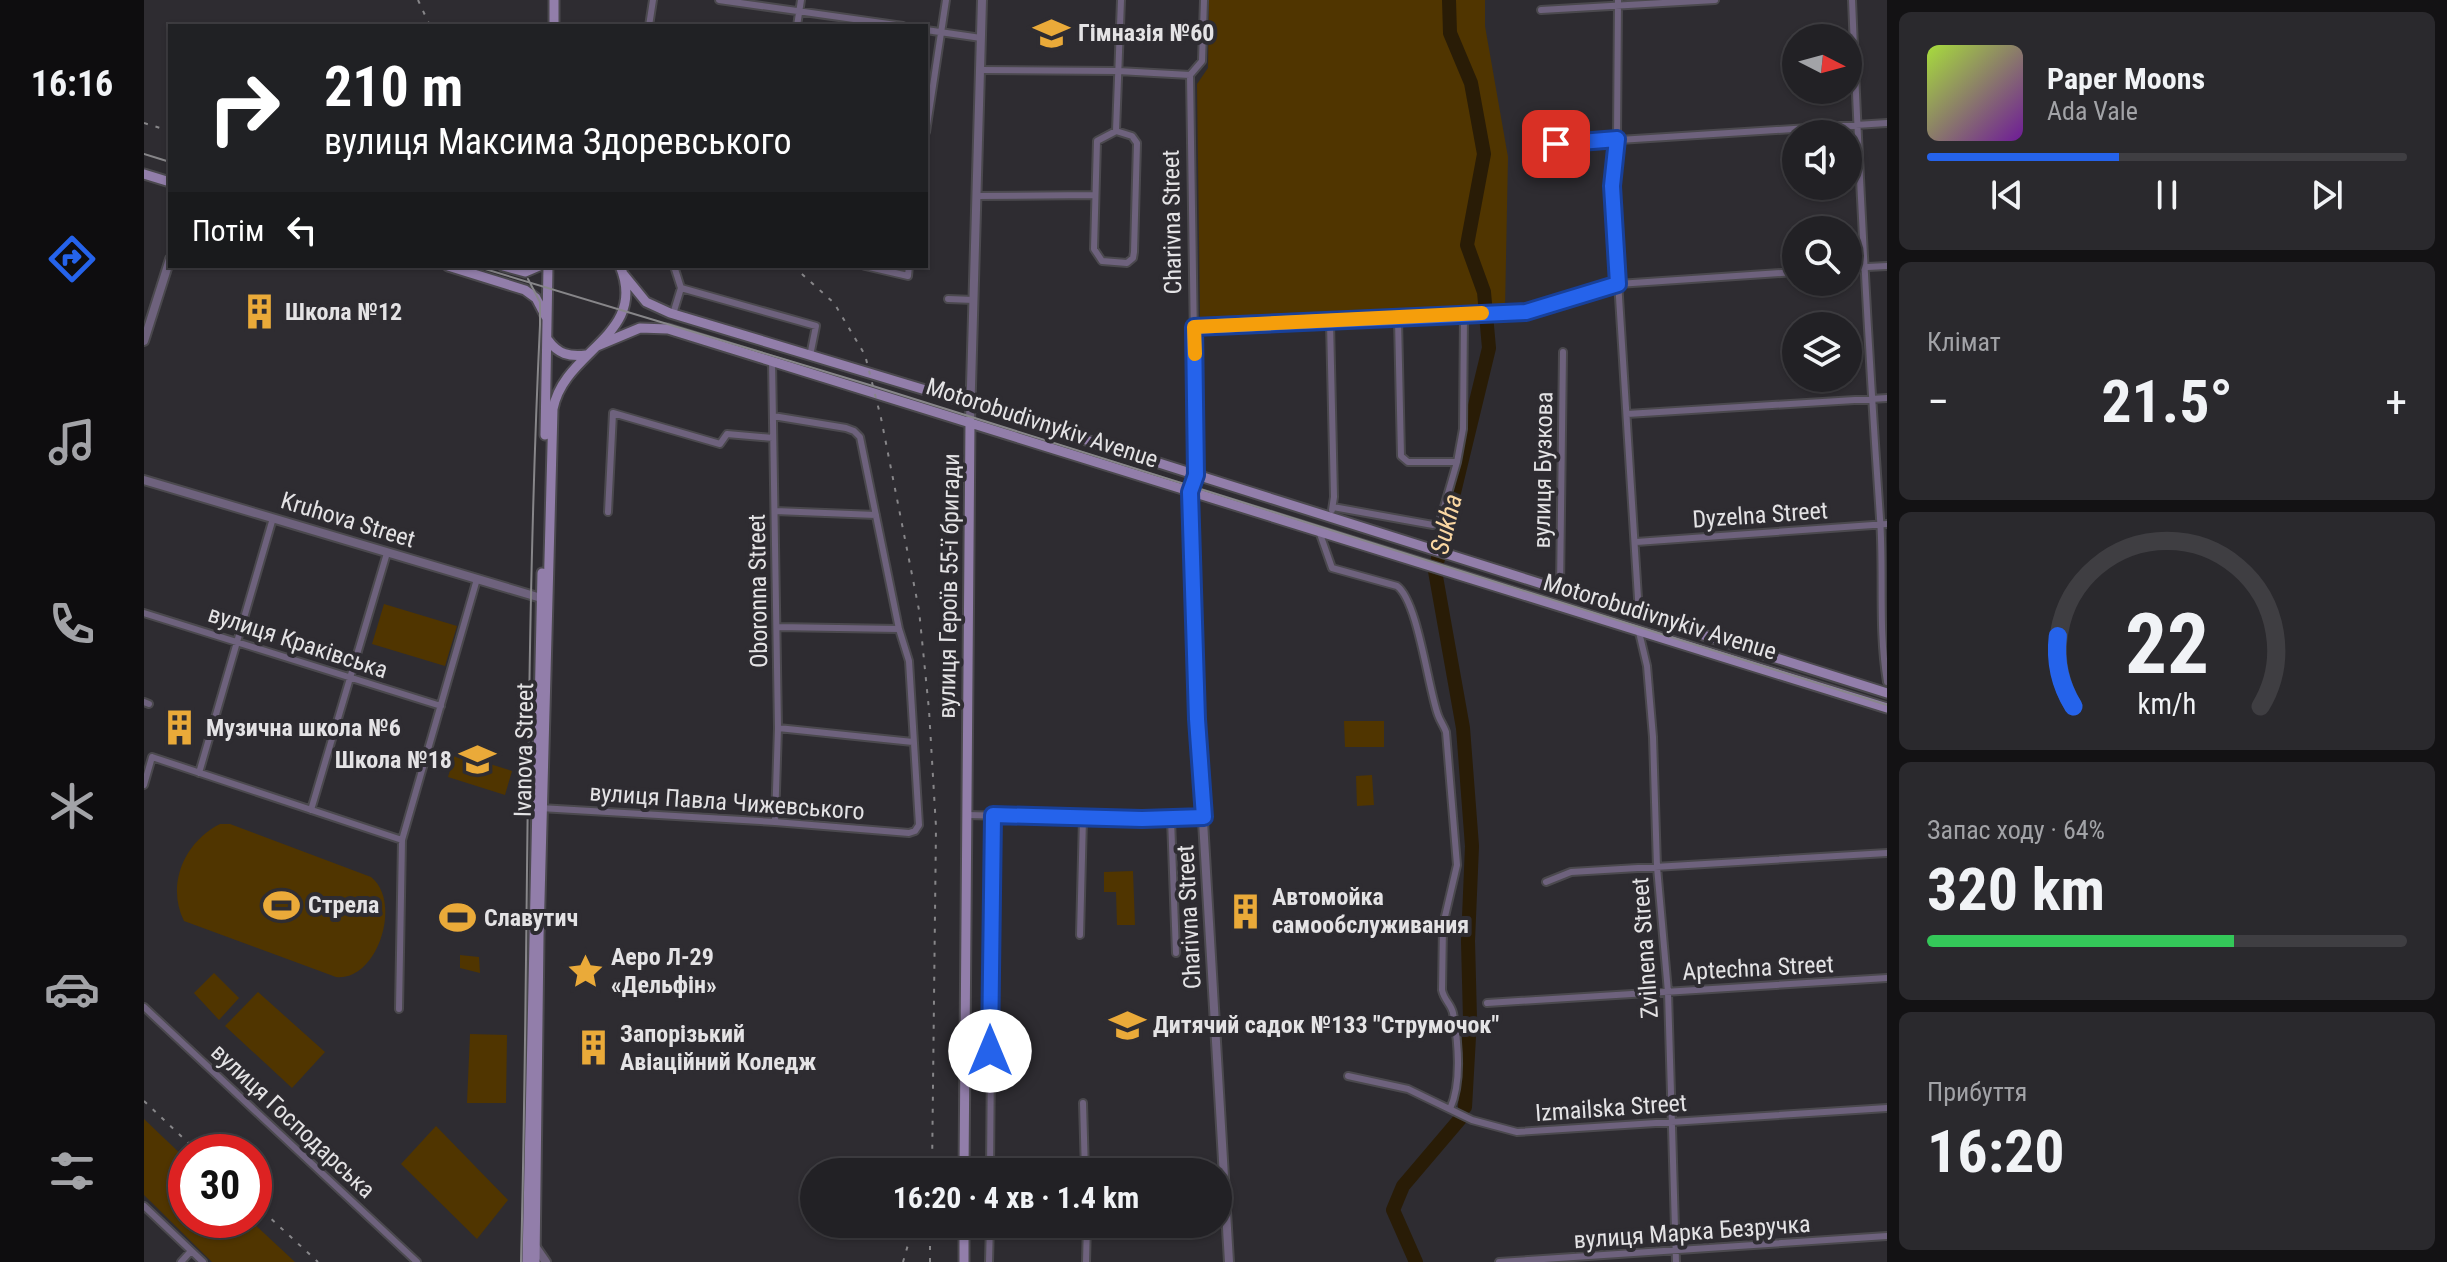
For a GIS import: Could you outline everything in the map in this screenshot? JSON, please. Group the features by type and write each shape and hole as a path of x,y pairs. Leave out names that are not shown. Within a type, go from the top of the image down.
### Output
{"main road":[{"path":"554,0 554,24"},
{"path":"144,175 168,181"},
{"path":"454,268 525,290 540,302 548,324"},
{"path":"510,268 525,272 534,268"},
{"name":"Ivanova Street","path":"535,1262 541,598 548,268"},
{"name":"Ivanova Street","path":"527,1262 553,409 561,386 586,355 615,328 623,314 626,297 622,270"},
{"name":"Motorobudivnykiv Avenue","path":"622,270 646,302 673,314 1196,475 1330,511 1413,543 1887,693"},
{"name":"Motorobudivnykiv Avenue","path":"597,346 640,328 654,326 970,421 1887,708"},
{"path":"547,339 555,350 567,355 586,355"},
{"name":"вулиця Героїв 55-ї бригади","path":"964,1158 970,421"},
{"path":"964,1238 964,1262"}],"street":[{"path":"649,24 653,0"},
{"path":"719,0 890,24"},
{"path":"797,24 801,0"},
{"path":"928,119 946,0"},
{"name":"вулиця Героїв 55-ї бригади","path":"970,421 982,0"},
{"path":"1116,131 1121,0"},
{"name":"Charivna Street","path":"1204,0 1202,61 1190,75 1196,475 1190,492 1197,719 1229,1262"},
{"path":"1541,10 1618,3 1715,0"},
{"path":"1852,0 1857,120"},
{"path":"1618,3 1617,139 1612,186 1639,614"},
{"path":"928,30 981,38"},
{"path":"981,70 1190,75"},
{"path":"1862,124 1887,123"},
{"path":"1556,144 1782,129"},
{"path":"1116,131 1132,136 1137,143 1134,252 1130,261 1102,261 1095,255 1097,141 1116,131"},
{"path":"976,196 1095,195"},
{"path":"1861,200 1871,399 1884,525 1887,682"},
{"path":"144,339 168,265"},
{"path":"1862,267 1887,266"},
{"path":"673,314 681,288 675,268"},
{"path":"874,268 908,276 909,268"},
{"path":"1194,327 1526,312 1618,284 1782,273"},
{"path":"681,288 816,326 810,356"},
{"path":"948,299 974,300"},
{"path":"1330,322 1330,511 1437,524 1442,518 1463,429 1464,314"},
{"path":"1398,319 1401,456 1408,462 1457,462"},
{"name":"вулиця Бузкова","path":"1560,589 1563,352"},
{"name":"Oboronna Street","path":"772,360 778,728 775,822"},
{"path":"1627,414 1887,398"},
{"path":"608,512 613,413 720,444 727,434 773,438"},
{"name":"вулиця Героїв 55-ї бригади","path":"773,416 854,431 860,437 911,676 919,825 909,833"},
{"name":"Kruhova Street","path":"144,480 541,598"},
{"path":"775,511 876,515"},
{"path":"199,773 273,518"},
{"name":"Dyzelna Street","path":"1636,542 1884,525"},
{"path":"1319,531 1332,568 1397,586 1403,591 1417,631 1438,715 1446,732 1457,865 1443,925 1442,990 1445,1001 1453,1011 1458,1083 1450,1109"},
{"path":"311,810 387,553"},
{"path":"399,1009 402,840 477,579"},
{"name":"вулиця Краківська","path":"144,613 441,706"},
{"path":"777,627 899,629"},
{"name":"Zvilnena Street","path":"1639,632 1647,666 1653,737 1657,867 1668,992 1676,1262"},
{"path":"778,728 913,742"},
{"path":"144,785 152,757 402,840"},
{"name":"вулиця Павла Чижевського","path":"539,808 909,833"},
{"path":"967,815 1204,817"},
{"path":"990,1158 993,815"},
{"path":"1080,935 1083,818"},
{"path":"1171,819 1176,953"},
{"path":"1546,882 1571,872 1887,853"},
{"name":"Aptechna Street","path":"1487,1003 1887,978"},
{"name":"вулиця Господарська","path":"144,1007 417,1262"},
{"name":"Izmailska Street","path":"1348,1076 1408,1089 1472,1120 1517,1132 1887,1108"},
{"path":"1083,1103 1085,1158"},
{"path":"144,1206 203,1262"},
{"path":"528,1235 546,1262"},
{"name":"вулиця Марка Безручка","path":"1499,1262 1887,1236"},
{"path":"989,1262 990,1238"},
{"path":"1086,1262 1087,1238"},
{"path":"181,1262 191,1251"}],"shaded area":[{"path":"1209,0 1485,0 1485,26 1508,157 1505,309 1329,318 1200,318 1197,84 1208,68"},
{"path":"384,604 457,626 445,666 372,644"},
{"path":"1344,721 1384,721 1384,747 1345,747"},
{"path":"455,753 512,771 505,795 448,777"},
{"path":"1372,775 1374,805 1357,806 1356,776"},
{"name":"Стрела","path":"220,824 230,824 371,877 380,889 385,904 385,921 374,954 363,967 351,975 336,977 184,921 177,893 182,866 197,842"},
{"path":"1133,871 1135,925 1117,925 1116,892 1104,892 1104,872"},
{"path":"460,955 479,957 480,973 460,968"},
{"path":"214,973 239,998 219,1020 194,993"},
{"path":"258,992 325,1052 292,1088 225,1026"},
{"path":"470,1034 507,1035 506,1103 467,1103"},
{"path":"144,1119 168,1142 168,1219 144,1195"},
{"path":"436,1126 508,1200 477,1239 401,1164"},
{"path":"188,1238 269,1238 295,1262 212,1262"}],"waterway":[{"name":"Sukha","path":"1449,0 1450,33 1471,83 1484,154 1467,245 1484,292 1489,348 1435,571 1463,728 1472,846 1468,941 1470,1019 1465,1107"},
{"path":"1416,1262 1393,1210 1403,1186 1460,1119"}],"tram line":[{"path":"144,154 168,161"},
{"path":"482,268 873,386 1887,705"},
{"path":"521,1262 532,559 540,325 540,302 528,279"}],"railway":[{"path":"418,0 429,24"},
{"path":"144,123 168,130"},
{"path":"795,268 834,303 865,355 881,418 919,610 936,827 932,1158"},
{"path":"144,1101 179,1134"},
{"path":"272,1220 318,1262"},
{"path":"903,1262 910,1238"},
{"path":"930,1238 930,1262"}],"slow traffic":[{"path":"1195,354 1194,327 1482,313"}],"place":[{"name":"Гімназія №60","path":"1052,33"},
{"name":"Школа №12","path":"259,312"},
{"name":"Музична школа №6","path":"180,728"},
{"name":"Школа №18","path":"478,760"},
{"name":"Стрела","path":"282,905"},
{"name":"Автомойка самообслуживания","path":"1246,911"},
{"name":"Славутич","path":"458,918"},
{"name":"Аеро Л-29 «Дельфін»","path":"585,971"},
{"name":"Дитячий садок №133 \"Струмочок\"","path":"1127,1025"},
{"name":"Запорізький Авіаційний Коледж","path":"594,1048"}],"route":[{"path":"990,1051 993,815 1142,819 1204,817 1197,719 1190,492 1196,475 1194,327 1526,312 1618,284 1612,186 1617,139 1556,144"}]}
